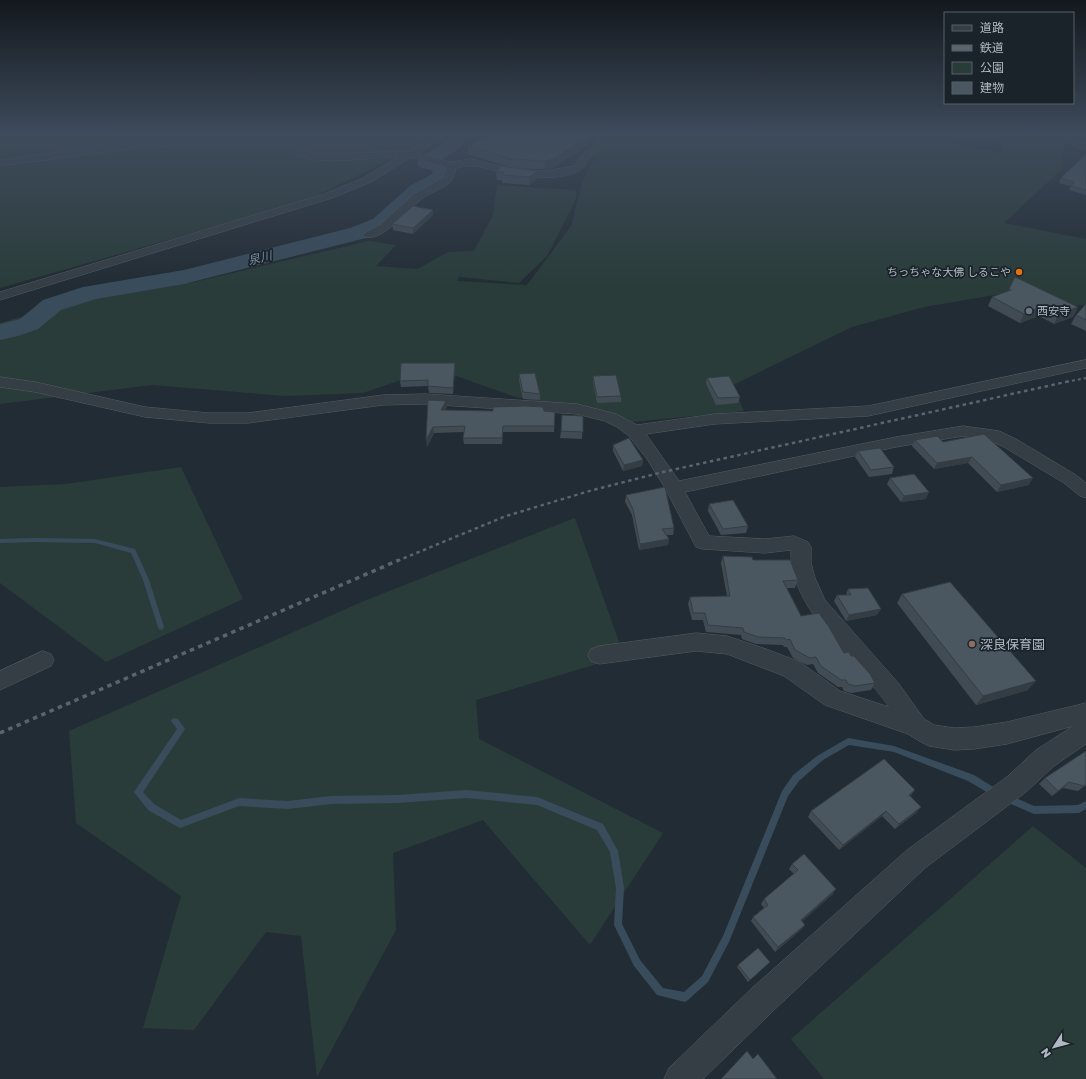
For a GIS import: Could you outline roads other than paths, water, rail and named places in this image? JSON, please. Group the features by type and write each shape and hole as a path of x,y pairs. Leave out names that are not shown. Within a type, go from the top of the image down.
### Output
{"street":[{"path":"0,296 328,196 356,184"},
{"path":"369,235 384,227 418,196 439,184"},
{"path":"634,431 715,419 868,411 1086,364"},
{"path":"0,382 35,387 145,412 209,418 248,418 376,401 425,399 577,409 596,412 615,419 634,431 674,488 703,542 765,546 794,543 800,547 802,571 809,591 818,606 891,692 916,726"},
{"path":"674,488 896,442 963,431 993,435 1010,443 1070,478 1086,492"},
{"path":"599,656 696,642 727,645 758,655 792,669 833,698 916,726 929,735 954,739 974,738 1007,733 1086,714"},
{"path":"0,681 43,660"},
{"path":"680,1079 762,1000 916,859 1017,784 1046,758 1086,731"}],"waterway":[{"name":"泉川","path":"0,332 9,331 29,324 52,305 92,292 184,277 358,233 380,223 417,190 427,184"},
{"path":"0,541 95,541 133,551 146,580 161,627"},
{"path":"175,721 181,729 138,792 151,807 180,824 239,802 288,805 331,800 398,799 466,794 537,801 600,827 614,851 620,888 618,925 637,963 660,992 685,997 705,979 726,939 785,794 796,778 820,758 848,741 894,749 971,778 995,793"},
{"path":"1007,798 1034,810 1079,809 1086,805"}],"railway":[{"path":"1066,382 1086,378"},
{"path":"397,561 506,516 593,490 663,472 1070,381"},
{"path":"0,733 399,560"}],"place":[{"name":"ちっちゃな大佛 しるこや","path":"1019,272"},
{"name":"西安寺","path":"1029,311"},
{"name":"深良保育園","path":"972,644"}]}
